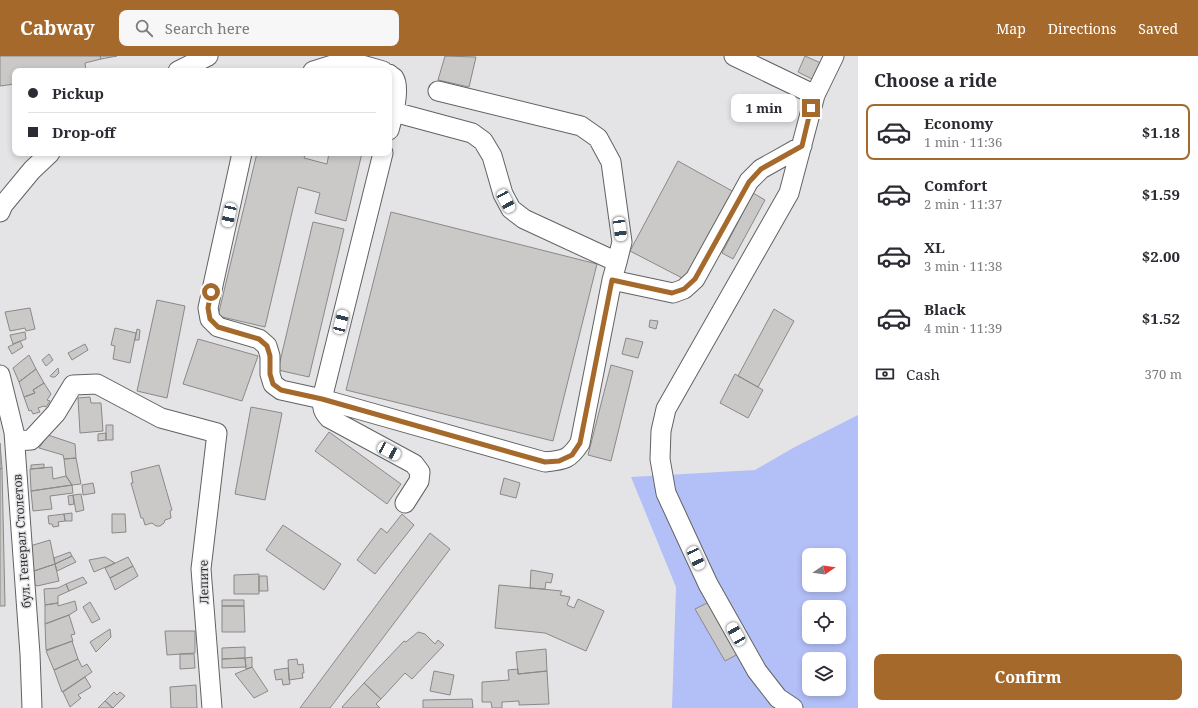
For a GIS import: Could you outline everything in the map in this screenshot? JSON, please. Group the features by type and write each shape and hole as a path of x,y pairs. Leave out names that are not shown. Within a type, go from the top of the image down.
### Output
{"street":[{"path":"184,68 208,56"},
{"path":"734,56 815,95"},
{"path":"783,705 757,671 708,584 666,493 660,459 661,431 666,409 790,192 815,95 834,56"},
{"path":"323,68 339,63 355,63 372,68"},
{"path":"392,77 397,88 392,119"},
{"path":"241,156 208,308 210,319 218,327 259,339 267,346 270,356 270,374 273,384 281,390 322,399 545,462 559,461 572,455 580,443 612,280 622,242 611,162 598,138 581,126 438,91"},
{"path":"394,112 472,133 483,141 492,156 502,194 510,208 524,219 617,262"},
{"path":"612,280 672,293 684,289 695,279 749,182 761,169 802,146"},
{"path":"0,212 3,205 32,170 47,156"},
{"path":"382,156 322,399 322,407 329,418 414,464 420,472 419,480 405,503"},
{"name":"бул. Генерал Столетов","path":"0,375 15,441 30,654 32,708"},
{"name":"Лепите","path":"15,441 31,440 56,413 73,385 97,384 161,418 217,433 201,569 212,708"}],"shaded area":[{"path":"858,415 858,708 672,708 676,587 631,477 755,470 793,448"}],"building":[{"path":"0,56 100,56 101,59 85,63 86,68 12,68 12,84 0,86"},
{"path":"100,56 117,56 101,59"},
{"path":"445,56 476,57 469,87 438,80"},
{"path":"805,56 821,63 814,80 798,72"},
{"path":"256,156 305,156 304,158 327,164 328,156 361,156 346,221 315,213 320,193 298,187 265,327 218,316"},
{"path":"678,161 734,192 686,280 630,251"},
{"path":"753,193 765,200 733,259 722,253"},
{"path":"391,212 597,264 553,441 346,390"},
{"path":"313,222 344,229 309,377 278,370"},
{"path":"157,300 185,306 167,398 137,391"},
{"path":"30,308 35,329 26,331 25,328 10,331 5,312"},
{"path":"774,309 794,321 758,387 738,376"},
{"path":"650,320 658,321 656,329 649,327"},
{"path":"115,328 136,333 130,363 113,359 115,346 111,345"},
{"path":"137,329 140,330 139,340 135,340"},
{"path":"25,332 26,339 13,344 10,335"},
{"path":"626,338 643,342 638,358 622,354"},
{"path":"198,339 258,356 242,401 183,384"},
{"path":"20,341 23,347 12,354 8,347"},
{"path":"85,344 88,350 72,360 68,353"},
{"path":"49,354 53,360 46,366 42,360"},
{"path":"29,355 36,369 19,382 13,368"},
{"path":"611,365 633,371 611,461 588,455"},
{"path":"58,368 59,373 55,377 50,376"},
{"path":"36,369 44,383 33,390 35,393 24,397 19,382"},
{"path":"735,374 763,390 748,418 720,403"},
{"path":"44,383 51,394 47,400 50,401 46,407 44,406 38,408 40,412 33,414 31,410 29,411 24,397 35,393 33,390"},
{"path":"90,397 91,403 101,403 103,431 80,433 78,398"},
{"path":"251,407 282,413 265,500 235,494"},
{"path":"106,425 113,425 113,440 106,440"},
{"path":"329,432 401,484 387,504 315,451"},
{"path":"106,433 106,440 98,441 98,434"},
{"path":"48,435 75,444 76,458 64,459 63,455 39,448"},
{"path":"0,443 2,468 0,469"},
{"path":"76,458 81,484 72,485 66,476 64,459"},
{"path":"44,464 44,468 31,469 31,465"},
{"path":"159,465 172,510 170,511 171,518 165,520 160,526 156,526 152,523 145,525 143,518 141,518 131,483 133,483 131,472"},
{"path":"52,467 53,479 66,476 72,485 31,491 30,469"},
{"path":"2,468 5,606 0,606 0,469"},
{"path":"504,478 520,483 516,498 500,494"},
{"path":"93,483 95,493 83,495 82,485"},
{"path":"72,485 73,493 50,496 52,509 33,511 31,491"},
{"path":"81,494 84,510 76,512 73,495"},
{"path":"73,495 74,504 69,505 68,496"},
{"path":"72,513 72,521 65,521 64,514"},
{"path":"64,514 65,521 58,522 59,526 53,527 52,524 49,524 48,516"},
{"path":"112,514 125,514 126,532 112,533"},
{"path":"402,514 414,525 375,574 357,560 381,528 387,533"},
{"path":"283,525 341,564 324,590 266,550"},
{"path":"430,533 450,549 330,708 300,708"},
{"path":"50,540 55,564 34,571 30,546"},
{"path":"70,552 72,556 55,564 54,558"},
{"path":"72,556 76,562 57,571 55,564"},
{"path":"105,557 115,563 94,572 89,560"},
{"path":"128,557 133,566 110,578 105,568"},
{"path":"55,564 59,581 37,586 34,584 34,571"},
{"path":"133,566 138,576 115,590 110,578"},
{"path":"531,570 553,574 551,583 546,582 545,589 530,588"},
{"path":"259,574 259,594 234,594 234,575"},
{"path":"259,576 267,576 268,591 259,591"},
{"path":"83,577 87,583 69,591 66,584"},
{"path":"66,584 69,591 58,596 58,603 45,605 44,589 58,588"},
{"path":"499,585 562,591 560,595 570,597 567,605 574,608 578,599 604,611 586,651 545,633 495,628"},
{"path":"222,600 244,600 244,606 222,606"},
{"path":"75,601 77,610 69,615 45,624 45,605 58,603 58,606"},
{"path":"90,602 100,619 92,623 83,607"},
{"path":"709,602 738,654 725,661 695,609"},
{"path":"222,606 244,606 245,632 222,632"},
{"path":"69,615 75,634 71,635 73,641 46,650 45,624"},
{"path":"110,629 111,637 96,652 90,642"},
{"path":"165,631 195,631 195,653 167,655"},
{"path":"418,632 425,634 435,644 438,640 444,645 412,679 405,673 381,699 364,683 404,641 406,642"},
{"path":"72,641 78,659 54,670 46,651"},
{"path":"245,647 245,658 222,659 222,648"},
{"path":"546,649 547,671 518,674 516,652"},
{"path":"180,654 194,654 195,668 180,669"},
{"path":"252,657 252,667 246,669 245,658"},
{"path":"245,658 246,667 222,668 222,659"},
{"path":"78,659 82,667 87,664 92,672 62,692 54,670"},
{"path":"297,659 298,665 303,664 303,678 289,680 288,660"},
{"path":"252,667 268,691 254,698 235,674"},
{"path":"288,668 290,684 283,685 282,679 276,680 274,670"},
{"path":"518,669 518,674 547,671 549,704 519,705 519,701 502,702 502,708 492,708 491,702 482,702 482,682 509,680 508,670"},
{"path":"434,671 454,675 450,695 430,691"},
{"path":"85,677 91,687 78,695 81,698 70,707 63,692"},
{"path":"364,683 381,699 376,704 380,708 343,708 342,707"},
{"path":"196,685 197,708 171,708 170,687"},
{"path":"114,692 117,695 120,692 125,696 113,708 105,701"},
{"path":"472,699 473,708 423,708 423,700"},
{"path":"105,701 113,708 98,708"}],"route":[{"path":"211,292 208,308 210,319 218,327 259,339 267,346 270,356 270,374 273,384 281,390 322,399 545,462 559,461 572,455 580,443 612,280 672,293 684,289 695,279 749,182 761,169 802,146 811,108"}]}
